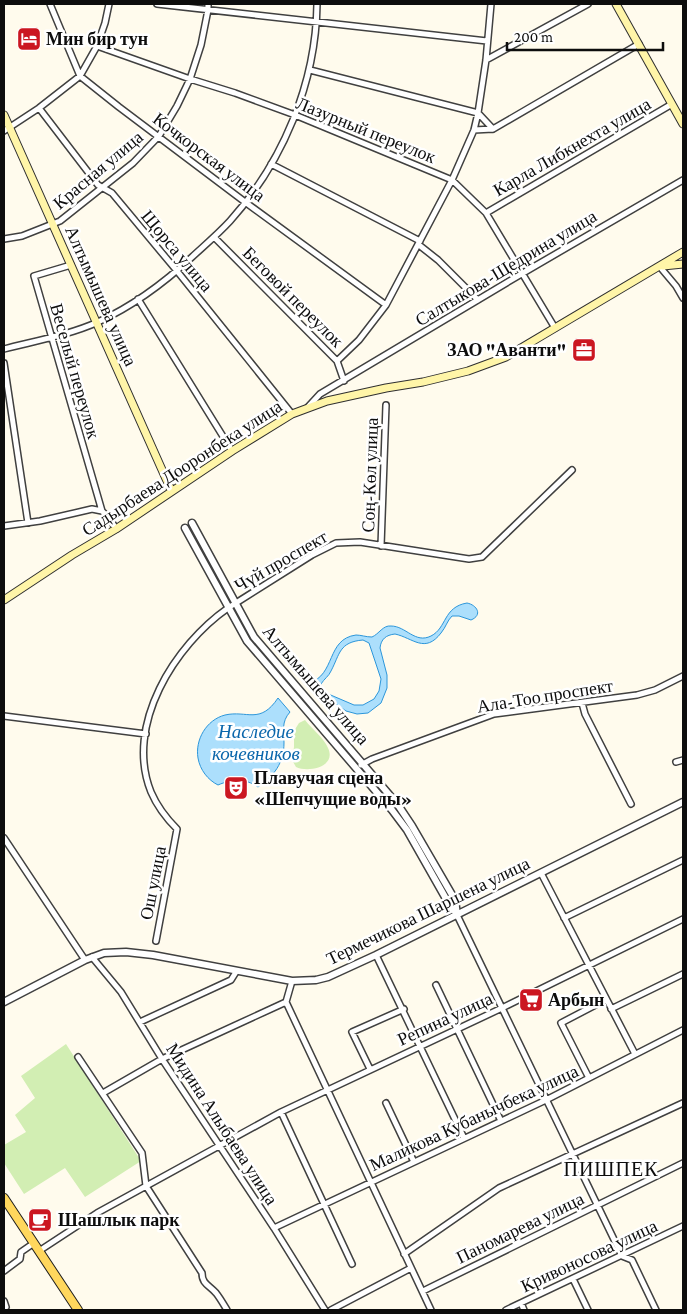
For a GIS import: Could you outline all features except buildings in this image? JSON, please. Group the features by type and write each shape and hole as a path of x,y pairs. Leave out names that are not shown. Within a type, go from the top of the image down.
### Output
{"main road":[{"path":"616,4 683,124"},
{"name":"Алтымышева улица","path":"4,115 7,130 53,224 171,490"},
{"name":"Садырбаева Дооронбека улица","path":"4,600 72,555 116,529 171,490 292,414 327,401 359,393 423,382 468,371 506,357 683,252"},
{"name":"Садырбаева Дооронбека улица","path":"660,266 683,264"},
{"path":"5,1204 34,1243 78,1310"}],"street":[{"name":"Кочкорская улица","path":"50,4 80,76 245,202 386,305"},
{"path":"7,130 80,76 97,46 109,4"},
{"path":"157,4 208,7 487,41"},
{"path":"4,349 51,338 97,322 122,310 177,271 214,237 245,202 271,164 285,138 310,70 317,20 317,4"},
{"path":"337,361 359,340 386,305 452,180 474,130 486,60 491,4"},
{"path":"486,60 588,4"},
{"name":"Красная улица","path":"4,239 22,236 60,221 133,163 159,136 190,79 201,44 208,7"},
{"path":"474,130 494,129 639,44"},
{"name":"Лазурный переулок","path":"97,46 190,79 235,92 452,180 486,213 555,328"},
{"path":"310,70 478,113 494,129"},
{"name":"Карла Либкнехта улица","path":"486,213 672,104"},
{"name":"Щорса улица","path":"39,108 98,185 112,193 292,414"},
{"path":"271,164 419,243 478,300"},
{"name":"Салтыкова-Щедрина улица","path":"307,408 320,394 683,180"},
{"name":"Беговой переулок","path":"214,237 337,361 344,381"},
{"name":"Веселый переулок","path":"71,264 34,276 102,511"},
{"path":"660,266 683,298"},
{"path":"138,299 232,451"},
{"path":"4,363 28,523"},
{"name":"Соң-Көл улица","path":"381,546 386,405"},
{"name":"Чүй проспект","path":"177,829 162,812 150,790 144,765 146,734 154,702 174,663 196,635 215,617 328,546 336,543 352,542 469,559 482,557 572,470"},
{"path":"4,526 28,523 92,509 102,511 116,529"},
{"name":"Алтымышева улица","path":"192,523 248,628 259,644 398,805 455,900 457,915"},
{"name":"Алтымышева улица","path":"185,528 247,641 392,810 411,838 448,904 457,915"},
{"name":"Ала-Тоо проспект","path":"357,768 363,763 489,715 642,694 655,690 683,676"},
{"path":"582,703 585,714 632,804"},
{"path":"4,716 146,734"},
{"path":"676,762 683,760"},
{"name":"Термечикова Шаршена улица","path":"4,1002 88,959 104,953 126,952 153,955 292,981 316,980 328,977 683,802"},
{"name":"Ош улица","path":"156,941 177,829"},
{"name":"Мидина Алыбаева улица","path":"4,838 88,959 121,992 162,1059 274,1228 325,1310"},
{"path":"564,918 683,860"},
{"path":"540,873 635,1054"},
{"path":"457,915 622,1256 632,1260 656,1310"},
{"name":"Репина улица","path":"39,1251 96,1213 281,1112 502,1008 683,919"},
{"path":"376,955 404,1009 464,1138"},
{"path":"140,1022 231,980 236,972"},
{"path":"611,1009 683,974"},
{"path":"292,981 286,1002 431,1310"},
{"path":"436,985 501,1121"},
{"path":"589,1078 561,1023 605,1000"},
{"path":"102,1093 162,1059 286,1002"},
{"path":"370,1069 352,1032 404,1009"},
{"name":"Маликова Кубанычбека улица","path":"274,1228 546,1100 683,1030"},
{"path":"78,1057 142,1153 146,1186 202,1273 202,1279 207,1287 214,1291 227,1310"},
{"path":"386,1103 414,1162"},
{"path":"404,1254 499,1188 683,1103"},
{"path":"281,1112 352,1264"},
{"name":"Паномарева улица","path":"423,1291 683,1163"},
{"name":"Кривоносова улица","path":"506,1310 683,1226"},
{"path":"4,1271 20,1259 21,1252 34,1243"},
{"path":"331,1310 411,1268"},
{"path":"573,1279 588,1310"},
{"path":"4,1301 6,1307"},
{"path":"521,1303 524,1310"}],"green space":[{"path":"305,720 324,741 330,755 325,764 314,769 296,767 292,760 294,731 299,723"},
{"path":"66,1044 141,1161 85,1197 65,1168 24,1194 4,1163 4,1145 26,1132 15,1115 35,1098 21,1076"}],"water":[{"path":"471,604 477,610 477,616 471,620 452,616 441,633 430,643 419,643 395,634 387,636 383,640 380,648 387,675 387,688 381,703 368,713 357,714 346,711 330,700 320,696 309,683 318,679 324,673 335,650 346,638 356,635 372,637 386,627 391,626 420,638 425,638 436,632 449,613 459,605","holes":["363,640 369,643 381,679 379,691 374,699 363,705 354,705 326,693 322,689 321,684 330,673 341,650 349,643 355,641"]},
{"name":"Наследие кочевников","path":"278,698 290,712 284,723 284,750 280,763 273,774 258,787 243,781 233,781 218,785 211,780 205,774 198,758 198,744 207,726 212,721 225,715 259,714 271,706"}],"place":[{"name":"Мин бир тун","path":"29,39"},
{"name":"ЗАО \"Аванти\"","path":"584,350"},
{"name":"Плавучая сцена «Шепчущие воды»","path":"236,788"},
{"name":"Арбын","path":"531,1000"},
{"name":"Шашлык парк","path":"40,1220"}],"district":[{"name":"ПИШПЕК","path":"611,1169"}]}
